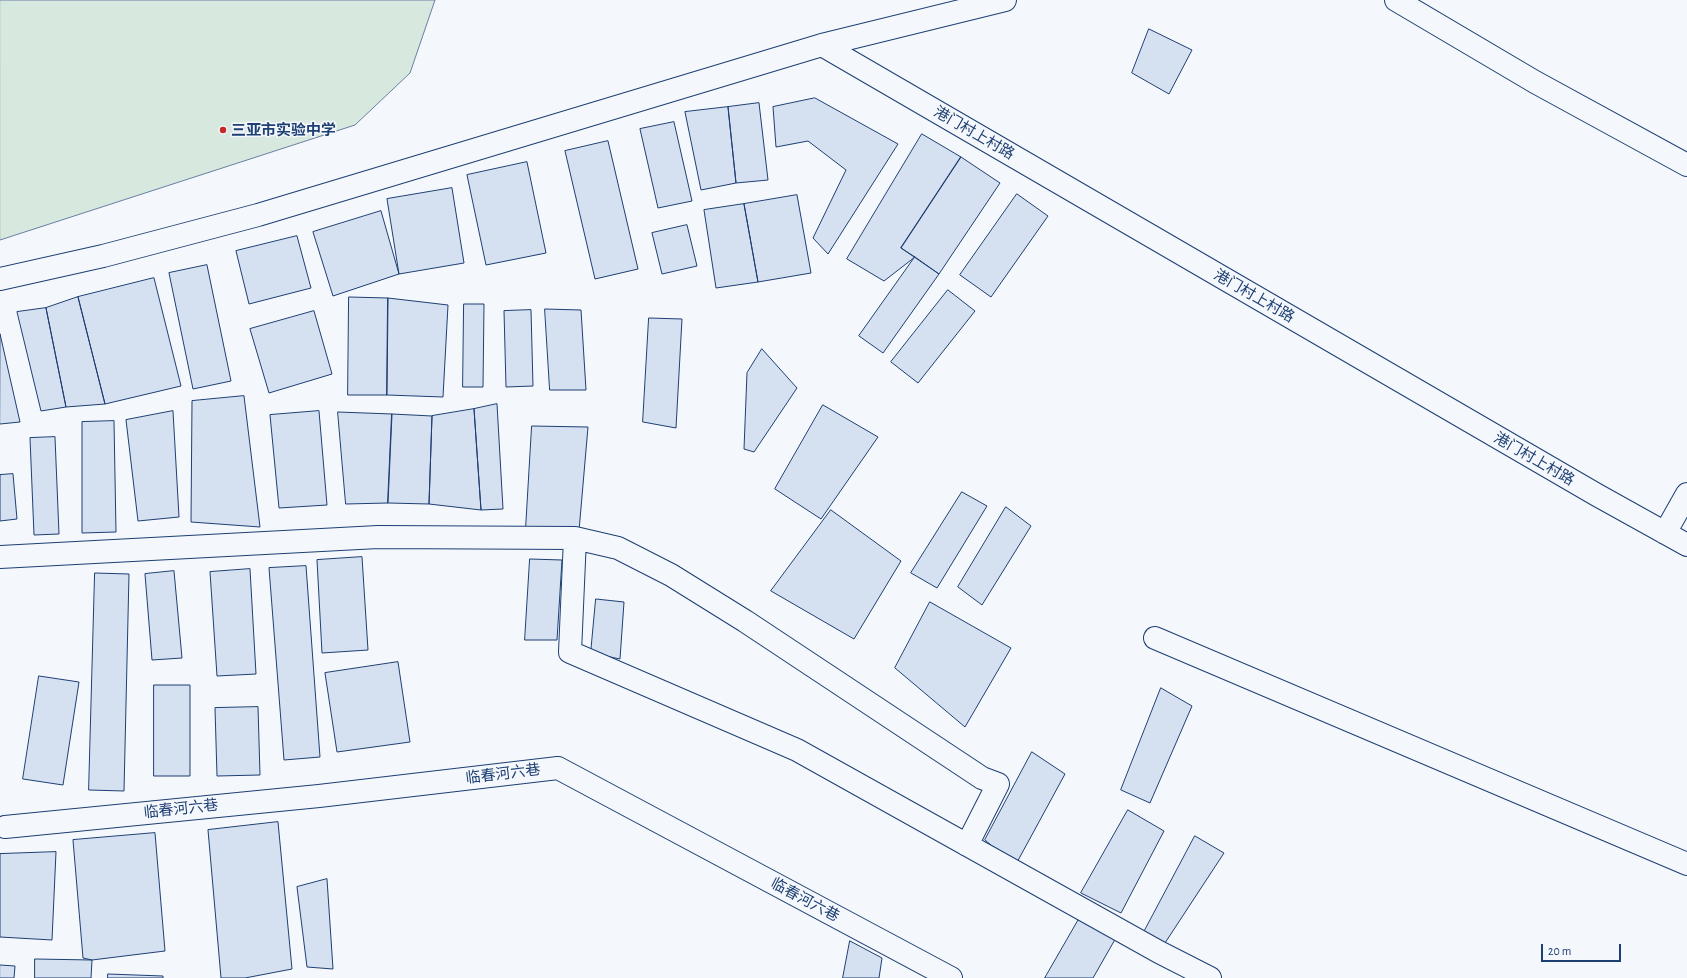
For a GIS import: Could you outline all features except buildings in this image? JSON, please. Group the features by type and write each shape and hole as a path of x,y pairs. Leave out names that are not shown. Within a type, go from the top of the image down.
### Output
{"street":[{"path":"0,279 103,256 258,215 822,45 1005,0"},
{"path":"1396,0 1535,82 1687,165"},
{"name":"港门村上村路","path":"822,45 1590,491 1687,545"},
{"path":"1665,533 1687,494"},
{"path":"0,557 378,537 575,538 618,548 671,575 745,621 982,778 998,784 967,845"},
{"path":"575,538 570,652 797,750 1160,952 1210,978"},
{"path":"1155,638 1687,864"},
{"name":"临春河六巷","path":"4,827 319,796 558,768 951,978"}],"shaded area":[{"name":"三亚市实验中学","path":"0,0 435,0 410,73 355,125 0,240"}],"place":[{"name":"三亚市实验中学","path":"223,130"}]}
